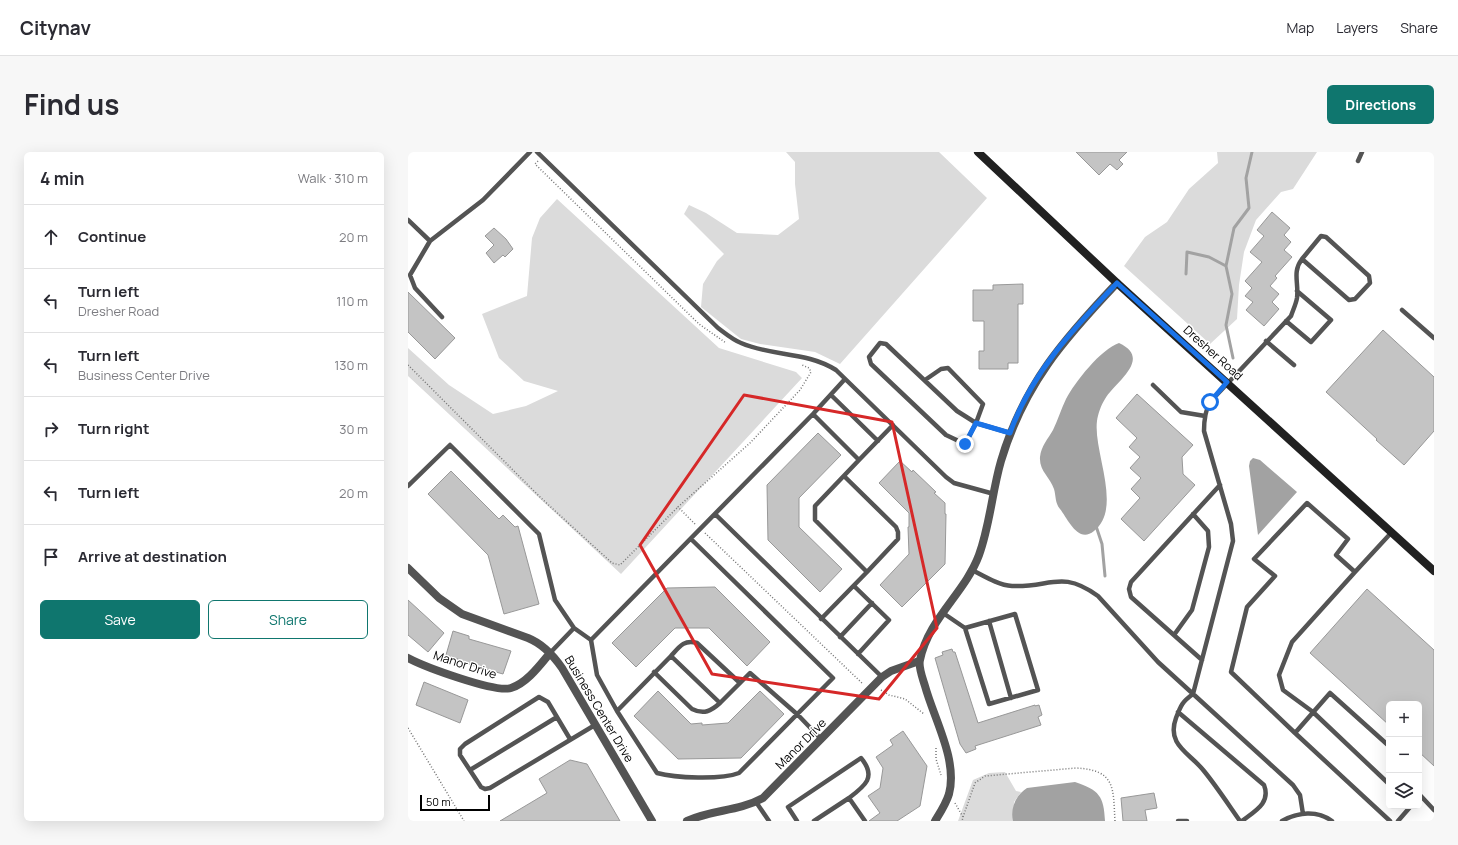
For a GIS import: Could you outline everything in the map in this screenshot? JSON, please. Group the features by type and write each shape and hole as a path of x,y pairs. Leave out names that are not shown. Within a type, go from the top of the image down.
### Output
{"main road":[{"name":"Dresher Road","path":"978,152 1117,283 1434,571"}],"street":[{"path":"935,821 949,794 950,766 919,661 928,635 962,587 979,556 1000,462 1010,433 1027,395 1042,370 1074,328 1117,283"},
{"name":"Business Center Drive","path":"408,568 439,598 462,614 536,641 550,653 562,668 652,821"},
{"name":"Manor Drive","path":"408,658 473,682 499,689 510,688 518,685 542,663 550,653"},
{"name":"Manor Drive","path":"687,821 709,812 731,810 756,802 763,798 822,740 882,677 891,671 919,661"}],"lane":[{"path":"442,317 415,288 410,275 430,241 483,200 530,152"},
{"path":"537,152 703,315 730,337 754,347 813,358 836,370 954,483 994,494"},
{"path":"1358,161 1362,152"},
{"path":"408,220 430,241"},
{"path":"1178,712 1264,785 1267,793 1266,800 1241,821 1203,769 1177,744 1173,733 1178,712 1181,703 1193,694 1233,541 1233,533 1204,431 1205,416 1210,402 1227,382 1286,321 1295,307 1297,291 1296,267 1302,258 1321,236 1326,237 1369,276 1370,283 1355,299 1349,300 1302,258"},
{"path":"1286,321 1311,342 1331,320 1297,291"},
{"path":"1402,310 1434,338"},
{"path":"1266,341 1294,366"},
{"path":"925,380 941,369 948,368 983,404 976,423 965,444 946,435 871,364 869,357 880,344 886,344 957,411 976,423 1010,433"},
{"path":"592,640 813,414 845,379"},
{"path":"1153,385 1181,412 1205,416"},
{"path":"831,395 878,441"},
{"path":"813,414 860,460"},
{"path":"867,572 815,520 815,506 893,425"},
{"path":"408,486 450,445 539,534 555,600 574,628 592,640 597,675 617,711 657,773 669,777 729,777 739,773 833,678 691,539"},
{"path":"822,619 898,539 896,527 844,476"},
{"path":"1202,660 1131,597 1129,589 1131,582 1220,485"},
{"path":"1355,572 1336,555 1348,539 1307,503 1254,559 1275,576 1247,607 1231,672 1390,821"},
{"path":"714,514 882,677"},
{"path":"1174,635 1192,610 1209,547 1208,531 1193,514"},
{"path":"1386,781 1313,712 1283,690 1279,675 1292,642 1391,532"},
{"path":"972,570 999,583 1011,586 1065,580 1088,589 1098,596 1158,662 1294,785 1300,795 1303,814"},
{"path":"854,586 889,620 858,654"},
{"path":"840,636 872,603"},
{"path":"943,612 965,628 989,704 1038,690 1015,614 965,628"},
{"path":"989,621 1011,698"},
{"path":"550,653 574,628"},
{"path":"617,711 684,642 692,641 697,643 740,683"},
{"path":"670,656 720,703"},
{"path":"654,672 692,709 698,712 708,712 720,703 750,673 798,715 822,740"},
{"path":"1295,733 1330,694 1386,743"},
{"path":"570,739 548,702 539,698 465,744 460,749 460,755 480,787 490,788 595,724"},
{"path":"470,770 557,717"},
{"path":"797,821 788,807 861,758 868,770 867,782 865,786 814,821"},
{"path":"849,798 865,821"},
{"path":"1422,799 1434,810"},
{"path":"756,802 768,821"},
{"path":"1398,821 1409,809"},
{"path":"1282,821 1303,814 1318,814 1332,821"},
{"path":"1178,821 1187,821"}],"path":[{"path":"542,157 535,164 699,324 729,345"},
{"path":"408,365 540,498 612,563 620,565 678,507 750,442 800,390 811,372 809,368 797,364"},
{"path":"678,507 861,683 874,686 889,695 905,699 926,717"},
{"path":"408,728 464,821"},
{"path":"936,747 936,759 942,781"},
{"path":"962,821 975,782 985,776 1076,768 1090,768 1106,776 1113,789 1115,821"},
{"path":"949,794 963,817"}],"highlighted area":[{"path":"744,395 892,422 937,628 879,699 712,674 640,545"}],"shaded area":[{"path":"786,152 939,152 987,198 840,364 815,352 760,344 741,339 701,307 703,284 717,261 724,254 684,214 689,205 706,213 737,233 778,235 799,219 795,184 795,162"},
{"path":"1217,152 1317,152 1293,189 1281,192 1256,220 1244,252 1239,285 1237,319 1210,344 1124,266 1145,237 1167,222 1189,189 1218,163"},
{"path":"557,199 719,348 796,372 802,378 621,574 408,376 408,348 449,385 493,414 526,406 558,391 524,381 499,358 482,314 527,296 532,238 540,218"},
{"path":"1119,343 1129,349 1133,356 1132,363 1123,378 1104,401 1097,421 1097,434 1107,494 1106,508 1102,521 1094,531 1088,534 1083,534 1074,529 1058,507 1054,489 1041,466 1040,457 1043,446 1055,426 1066,399 1076,384 1089,367 1104,352"},
{"path":"1253,458 1260,460 1297,492 1258,535 1249,466 1250,461"},
{"path":"1005,772 1016,791 1021,792 1014,802 1013,821 958,821 973,780 989,773"},
{"path":"1075,782 1090,788 1099,795 1103,805 1105,821 1013,821 1012,811 1015,802 1020,794 1027,788"}],"building":[{"path":"1076,152 1127,152 1119,160 1123,164 1117,170 1110,164 1099,175"},
{"path":"1272,212 1290,228 1284,235 1291,242 1284,250 1292,257 1275,276 1277,278 1270,286 1279,294 1272,302 1279,309 1264,326 1246,310 1253,302 1245,296 1252,288 1245,281 1262,262 1250,252 1264,236 1257,230"},
{"path":"494,228 506,239 513,249 505,257 503,255 494,263 486,253 494,245 485,236"},
{"path":"1023,284 1023,304 1018,304 1018,363 1008,363 1008,369 979,369 979,351 984,351 984,321 973,321 973,290 993,290 993,285"},
{"path":"408,292 455,338 435,359 408,332"},
{"path":"1383,330 1434,377 1434,431 1404,465 1326,392"},
{"path":"1137,394 1193,445 1182,457 1183,474 1195,485 1144,541 1121,519 1140,498 1131,489 1141,478 1130,468 1140,457 1129,447 1137,438 1116,418"},
{"path":"818,433 841,455 799,498 799,527 842,569 820,592 768,540 767,485"},
{"path":"900,461 912,472 913,470 936,492 934,493 945,503 946,514 945,564 902,607 880,585 909,554 909,513 879,483"},
{"path":"451,471 499,519 503,515 515,527 518,526 539,604 504,614 488,555 428,494"},
{"path":"715,587 770,642 747,666 709,628 675,628 636,667 612,643 667,588"},
{"path":"1367,589 1434,650 1434,766 1422,755 1422,701 1386,701 1386,722 1310,653"},
{"path":"408,600 444,633 428,652 408,635"},
{"path":"453,631 469,636 469,639 511,651 503,674 457,661 458,659 446,655"},
{"path":"952,649 953,652 955,652 978,723 1039,705 1042,715 1038,717 1041,725 975,746 976,749 966,753 960,744 935,658 943,655 942,652"},
{"path":"424,682 468,700 460,723 416,705"},
{"path":"658,691 691,724 702,723 702,725 728,723 760,691 784,714 741,758 678,759 634,716"},
{"path":"903,731 927,766 920,806 897,821 869,821 880,813 868,796 880,788 883,768 876,757 893,745 890,740"},
{"path":"570,760 587,764 620,821 500,821 547,793 539,779"},
{"path":"1154,793 1157,808 1145,810 1147,821 1123,821 1121,798"}],"waterway":[{"path":"1186,274 1187,252 1209,257 1226,266 1234,228 1249,208 1246,178 1252,152"},
{"path":"1226,266 1232,294 1226,325 1233,358"},
{"path":"1096,526 1102,544 1105,576"}],"route":[{"path":"965,444 976,423 1010,433 1027,395 1042,370 1074,328 1117,283 1227,382 1210,402"}]}
